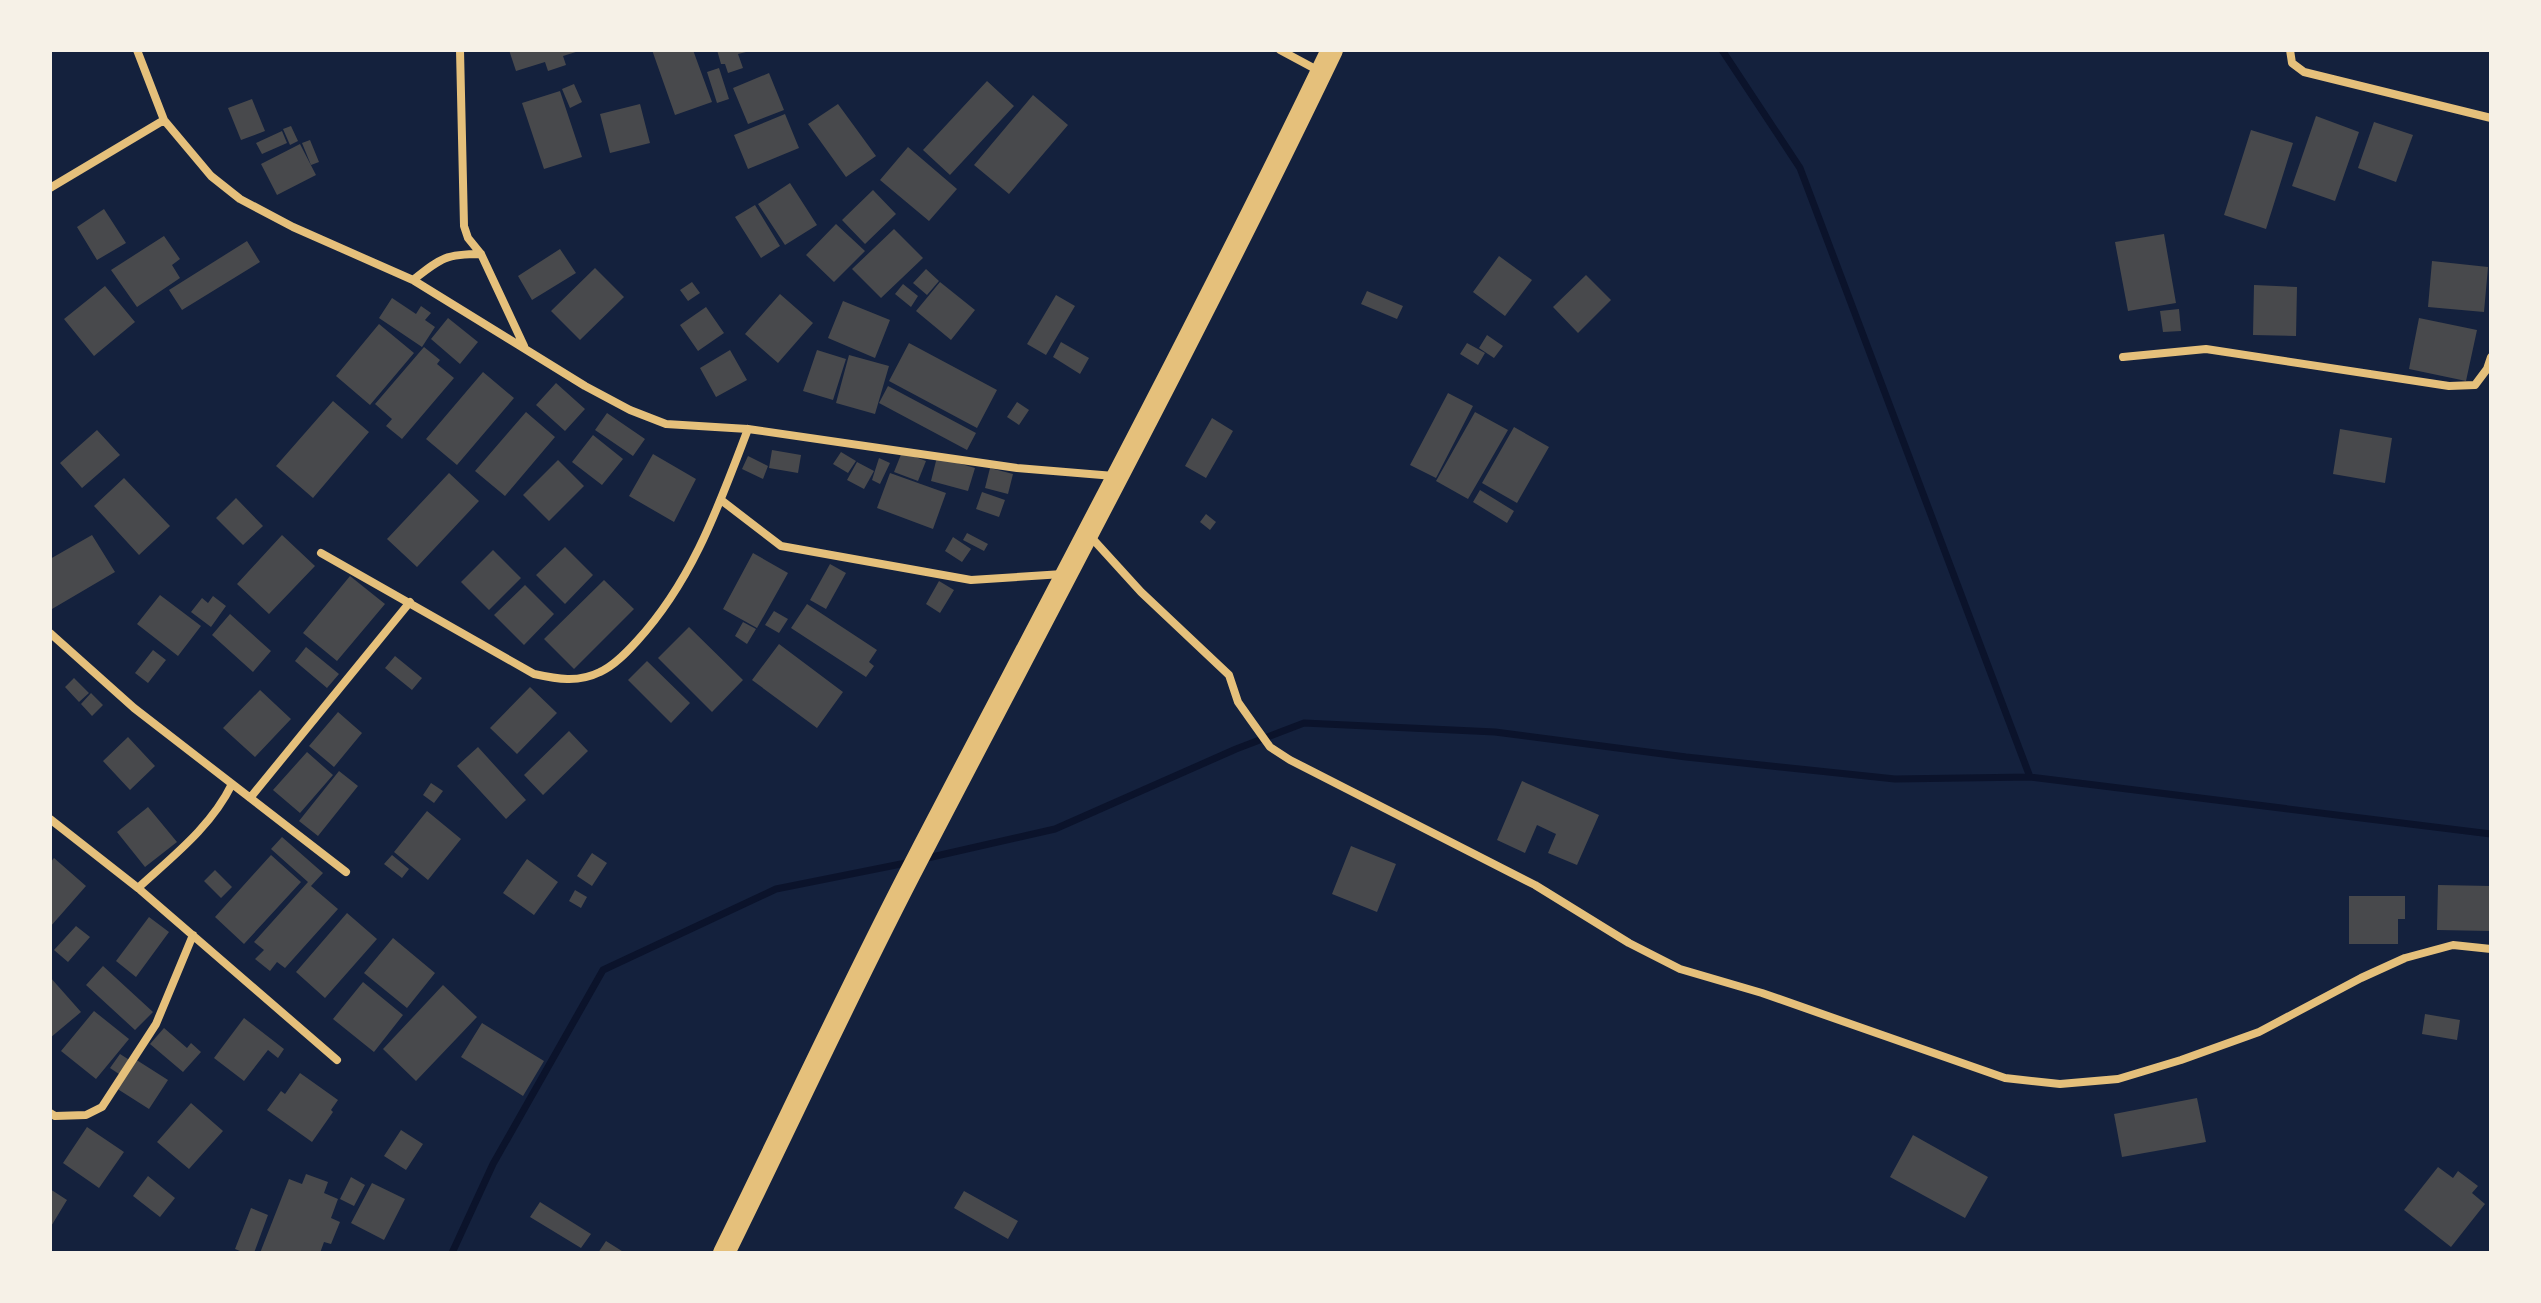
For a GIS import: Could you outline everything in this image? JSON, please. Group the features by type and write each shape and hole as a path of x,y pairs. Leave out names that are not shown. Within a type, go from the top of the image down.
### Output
{"highway":[{"path":"724,1253 916,861 1120,477 1332,50"}],"street":[{"path":"137,50 164,120 211,176 240,199 293,227 413,280 607,398 666,424 748,429 1017,468 1120,477"},
{"path":"460,50 464,226 468,238 481,254 525,349"},
{"path":"1280,50 1321,73"},
{"path":"2290,50 2292,63 2304,72 2491,118"},
{"path":"50,188 164,120"},
{"path":"413,280 440,258 454,254 481,254"},
{"path":"2123,357 2206,349 2449,386 2475,385 2487,369 2491,357"},
{"path":"321,553 534,674 567,681 600,673 627,652 651,626 686,575 713,521 748,429"},
{"path":"721,500 781,546 971,580 1068,574"},
{"path":"1089,534 1141,592 1229,675 1238,702 1270,747 1290,760 1535,885 1629,943 1680,969 1762,993 2005,1078 2060,1084 2118,1079 2259,1032 2405,958 2453,945 2491,949"},
{"path":"250,798 410,602"},
{"path":"50,633 134,708 346,872"},
{"path":"138,888 200,830 223,804 232,784"},
{"path":"50,819 138,888 337,1060"},
{"path":"50,1113 55,1116 86,1115 102,1107 156,1024 193,935"}],"building":[{"path":"509,50 579,51 563,56 566,65 548,71 545,62 516,71"},
{"path":"652,50 693,50 712,102 675,115"},
{"path":"717,50 750,51 738,54 743,68 728,73 725,64 721,64"},
{"path":"719,68 729,99 717,103 707,72"},
{"path":"769,73 784,110 748,124 733,88"},
{"path":"987,81 1014,106 950,175 923,150"},
{"path":"574,84 582,102 570,108 562,89"},
{"path":"560,91 582,157 544,169 522,103"},
{"path":"1033,95 1068,125 1009,194 974,165"},
{"path":"252,99 265,131 241,140 228,108"},
{"path":"640,104 650,143 610,153 600,114"},
{"path":"838,104 876,156 846,177 808,124"},
{"path":"785,114 799,148 748,169 734,135"},
{"path":"2316,116 2359,132 2335,201 2292,186"},
{"path":"2374,122 2413,135 2396,182 2358,168"},
{"path":"291,126 298,141 290,145 283,129"},
{"path":"2251,130 2293,143 2266,229 2224,215"},
{"path":"282,131 287,143 262,154 256,143"},
{"path":"310,140 319,162 311,165 302,143"},
{"path":"300,144 316,175 277,195 261,164"},
{"path":"908,147 957,189 929,221 880,180"},
{"path":"790,183 817,225 785,245 758,204"},
{"path":"873,190 896,214 865,244 842,220"},
{"path":"755,205 780,246 761,258 735,217"},
{"path":"104,209 126,243 97,260 77,227"},
{"path":"836,224 865,251 834,282 806,255"},
{"path":"894,229 923,258 881,298 852,269"},
{"path":"2164,234 2176,303 2128,311 2115,242"},
{"path":"164,236 180,259 172,265 180,278 137,307 111,270"},
{"path":"247,241 260,262 182,310 169,290"},
{"path":"560,249 576,273 532,300 518,276"},
{"path":"1499,256 1532,280 1505,316 1473,292"},
{"path":"2432,261 2488,267 2484,312 2428,307"},
{"path":"595,268 624,297 580,340 551,311"},
{"path":"926,269 939,281 927,295 913,283"},
{"path":"1586,275 1611,300 1578,333 1553,307"},
{"path":"692,282 700,293 688,301 680,290"},
{"path":"940,282 975,310 951,340 916,311"},
{"path":"903,284 918,296 911,307 895,294"},
{"path":"2254,285 2297,287 2296,336 2253,335"},
{"path":"105,286 135,322 94,356 64,319"},
{"path":"1367,291 1403,306 1397,319 1361,304"},
{"path":"780,294 813,323 778,363 745,334"},
{"path":"1056,295 1075,306 1046,355 1027,344"},
{"path":"392,298 416,314 421,306 431,313 425,320 435,327 422,347 379,318"},
{"path":"843,301 890,320 875,358 828,338"},
{"path":"706,307 724,333 698,351 680,325"},
{"path":"2179,309 2181,331 2163,332 2160,311"},
{"path":"448,318 478,342 460,364 431,339"},
{"path":"2419,318 2477,330 2466,381 2409,369"},
{"path":"379,324 414,353 370,405 336,376"},
{"path":"1487,335 1503,346 1494,358 1479,348"},
{"path":"1061,342 1089,358 1080,374 1053,357"},
{"path":"909,343 997,390 977,428 889,381"},
{"path":"1467,343 1485,353 1478,365 1460,354"},
{"path":"424,347 440,360 437,364 454,378 402,439 386,426 392,419 375,404"},
{"path":"730,350 747,380 716,397 700,368"},
{"path":"817,350 846,359 833,400 803,391"},
{"path":"849,355 889,366 875,414 836,403"},
{"path":"483,372 514,398 457,465 426,439"},
{"path":"556,383 585,409 565,431 536,405"},
{"path":"888,386 976,433 967,450 879,403"},
{"path":"1448,393 1473,406 1436,478 1410,465"},
{"path":"333,401 369,432 313,498 276,466"},
{"path":"1017,402 1029,410 1019,425 1007,417"},
{"path":"526,412 555,437 505,496 475,471"},
{"path":"1475,412 1508,430 1468,499 1436,481"},
{"path":"607,413 645,439 633,456 595,430"},
{"path":"1212,418 1233,431 1206,478 1185,466"},
{"path":"1514,427 1549,447 1517,503 1482,483"},
{"path":"2340,429 2392,438 2385,483 2333,474"},
{"path":"97,430 120,455 82,488 60,463"},
{"path":"593,435 623,459 602,485 572,462"},
{"path":"772,450 801,455 798,473 769,468"},
{"path":"841,452 856,461 848,473 833,464"},
{"path":"902,452 926,461 918,481 894,472"},
{"path":"653,454 696,479 674,522 629,496"},
{"path":"748,456 768,466 763,479 742,469"},
{"path":"937,457 975,468 968,491 931,481"},
{"path":"879,458 890,463 880,484 872,480"},
{"path":"558,460 584,486 549,521 523,495"},
{"path":"857,462 874,471 864,489 847,480"},
{"path":"990,468 1013,474 1008,494 985,488"},
{"path":"449,473 479,501 417,567 387,539"},
{"path":"890,473 946,493 933,529 877,508"},
{"path":"124,478 170,526 139,555 94,506"},
{"path":"1480,490 1514,511 1507,523 1473,502"},
{"path":"982,492 1005,500 999,517 976,509"},
{"path":"236,498 263,526 243,545 216,518"},
{"path":"1206,514 1216,522 1210,530 1200,522"},
{"path":"967,533 988,544 984,551 963,540"},
{"path":"92,535 115,572 52,609 50,559"},
{"path":"282,535 315,566 269,614 237,584"},
{"path":"953,537 971,549 962,562 945,551"},
{"path":"565,547 593,575 565,604 536,575"},
{"path":"493,550 521,578 489,610 461,582"},
{"path":"753,553 788,573 757,628 723,609"},
{"path":"830,564 846,573 826,609 810,600"},
{"path":"350,576 385,604 337,661 303,633"},
{"path":"604,580 634,609 574,669 544,639"},
{"path":"939,581 954,590 940,613 926,604"},
{"path":"525,585 554,614 524,645 494,615"},
{"path":"160,595 201,626 178,656 137,624"},
{"path":"213,596 226,606 211,627 191,612 202,598 208,603"},
{"path":"807,604 877,650 869,662 874,666 866,677 791,628"},
{"path":"774,611 788,619 779,633 765,625"},
{"path":"230,614 271,651 253,672 212,635"},
{"path":"743,622 756,629 747,644 735,636"},
{"path":"689,627 743,680 712,712 658,658"},
{"path":"779,644 843,692 817,728 752,680"},
{"path":"306,647 339,674 327,688 295,661"},
{"path":"153,650 166,660 148,683 135,673"},
{"path":"395,656 422,678 412,690 385,668"},
{"path":"647,661 690,703 671,723 628,680"},
{"path":"74,678 89,693 79,702 65,687"},
{"path":"530,687 557,713 517,754 490,728"},
{"path":"260,690 291,719 255,757 223,728"},
{"path":"91,693 103,705 92,716 81,704"},
{"path":"338,712 362,733 334,767 309,746"},
{"path":"569,731 588,751 543,795 524,775"},
{"path":"128,737 155,766 130,790 103,761"},
{"path":"478,747 526,800 506,819 457,766"},
{"path":"307,752 333,775 300,813 273,790"},
{"path":"339,771 358,786 318,836 299,821"},
{"path":"1522,781 1599,815 1577,865 1548,853 1556,834 1537,825 1525,853 1497,840"},
{"path":"431,783 443,791 434,803 423,795"},
{"path":"148,807 177,842 145,867 117,832"},
{"path":"427,811 461,839 428,880 394,852"},
{"path":"282,837 323,873 311,886 338,909 285,968 277,962 270,971 255,959 264,950 254,942 308,882 271,849"},
{"path":"1351,846 1396,864 1377,912 1332,894"},
{"path":"592,853 607,863 592,886 577,876"},
{"path":"271,855 301,882 244,944 215,917"},
{"path":"392,855 409,869 402,878 384,864"},
{"path":"54,858 86,886 50,927 50,863"},
{"path":"527,859 558,882 534,915 503,893"},
{"path":"215,870 232,887 221,898 204,881"},
{"path":"2438,885 2491,886 2491,931 2437,930"},
{"path":"575,890 587,897 581,908 569,901"},
{"path":"2349,896 2405,896 2405,919 2398,919 2398,944 2349,944"},
{"path":"347,913 377,939 325,998 296,972"},
{"path":"149,917 169,932 136,977 116,961"},
{"path":"76,926 90,937 68,962 54,950"},
{"path":"393,938 435,973 407,1008 364,973"},
{"path":"103,966 153,1012 135,1030 86,985"},
{"path":"50,977 81,1012 50,1038"},
{"path":"363,982 403,1015 374,1052 333,1019"},
{"path":"443,985 477,1017 416,1081 383,1049"},
{"path":"94,1011 129,1039 96,1079 61,1051"},
{"path":"2425,1014 2460,1020 2457,1040 2422,1034"},
{"path":"244,1018 284,1049 278,1058 268,1050 244,1081 214,1058"},
{"path":"482,1023 544,1061 523,1096 461,1057"},
{"path":"164,1028 187,1048 191,1043 201,1052 183,1072 150,1044"},
{"path":"120,1054 131,1061 122,1076 110,1068"},
{"path":"135,1059 168,1080 149,1109 116,1088"},
{"path":"300,1073 338,1100 312,1142 267,1110 281,1091 285,1094"},
{"path":"2197,1098 2206,1142 2122,1157 2114,1114"},
{"path":"191,1103 223,1131 189,1169 157,1142"},
{"path":"87,1127 124,1152 99,1188 63,1163"},
{"path":"401,1130 423,1144 406,1170 384,1156"},
{"path":"1913,1135 1988,1177 1965,1218 1890,1177"},
{"path":"2438,1167 2453,1178 2458,1171 2478,1186 2472,1193 2485,1204 2451,1247 2404,1210"},
{"path":"306,1174 328,1182 324,1193 338,1199 331,1218 340,1222 331,1244 324,1242 320,1253 260,1253 289,1179 302,1184"},
{"path":"148,1176 175,1198 160,1217 133,1196"},
{"path":"351,1177 365,1185 354,1206 340,1199"},
{"path":"372,1183 405,1199 384,1240 351,1223"},
{"path":"50,1189 67,1200 50,1228"},
{"path":"964,1191 1018,1221 1008,1239 954,1208"},
{"path":"540,1202 591,1234 581,1248 530,1217"},
{"path":"251,1208 268,1215 254,1253 245,1253 235,1249"},
{"path":"606,1241 625,1253 598,1253"}],"waterway":[{"path":"1722,50 1800,168 2030,777"},
{"path":"923,859 1055,829 1236,749 1304,723 1495,732 1686,757 1895,779 2030,777 2491,834"},
{"path":"452,1253 493,1164 603,970 776,889 911,862"}]}
